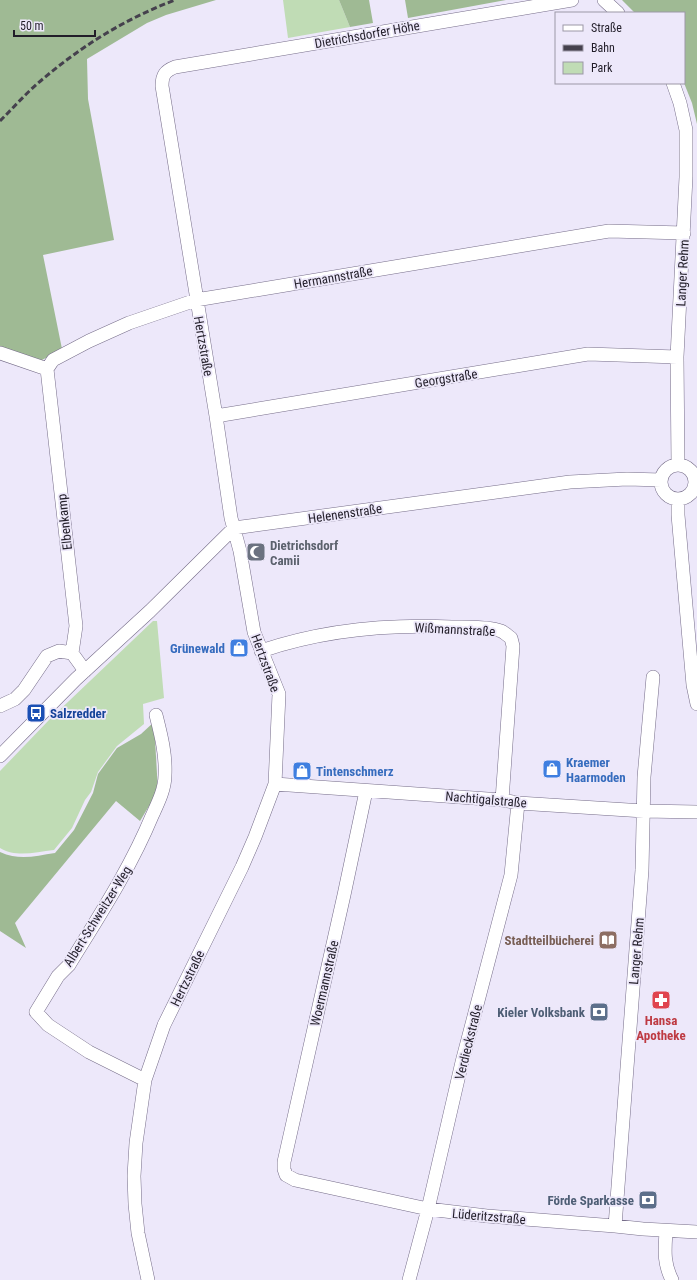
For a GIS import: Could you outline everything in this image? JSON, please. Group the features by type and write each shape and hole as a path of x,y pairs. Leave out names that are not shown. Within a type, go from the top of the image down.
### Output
{"street":[{"name":"Dietrichsdorfer Höhe","path":"164,73 168,69 174,67 572,0"},
{"path":"604,0 617,12"},
{"name":"Hertzstraße","path":"148,1280 138,1233 134,1176 136,1144 145,1080 164,1025 242,867 274,784 279,694 254,632 240,551 231,518 216,416 162,86 164,73"},
{"name":"Langer Rehm","path":"673,84 680,103 686,130 692,178 684,233 677,357 678,465"},
{"name":"Hermannstraße","path":"47,369 53,360 89,341 129,323 196,300 609,231 684,233"},
{"path":"0,353 47,369"},
{"name":"Georgstraße","path":"216,416 588,354 677,357"},
{"name":"Elbenkamp","path":"47,369 76,626 72,653"},
{"path":"678,465 688,468 694,477 695,482 692,492 683,498 678,499 667,495 664,491 661,480 665,471 678,465"},
{"name":"Helenenstraße","path":"234,528 570,482 627,479 661,480"},
{"path":"678,499 678,515 693,685 697,704"},
{"path":"0,756 85,671 150,611 234,528"},
{"name":"Wißmannstraße","path":"261,651 288,642 319,635 382,627 435,626 501,631 511,638 513,646 502,800"},
{"path":"0,706 15,698 24,690 47,656 59,651 72,653 85,671"},
{"name":"Langer Rehm","path":"615,1226 642,870 644,777 653,677"},
{"name":"Albert-Schweitzer-Weg","path":"145,1080 89,1052 48,1025 36,1012 58,976 69,965 124,874 137,850 163,791 165,776 164,746 156,715"},
{"name":"Nachtigalstraße","path":"274,784 644,811 697,812"},
{"name":"Woermannstraße","path":"286,1175 284,1162 366,791"},
{"name":"Verdieckstraße","path":"409,1280 428,1209 462,1062 510,875 518,802"},
{"name":"Lüderitzstraße","path":"286,1175 295,1180 428,1209 487,1216 697,1232"},
{"path":"666,1230 665,1259 667,1269 672,1280"}],"green space":[{"path":"0,0 216,0 166,15 147,23 87,59 88,99 114,240 43,255 62,349 42,360 35,360 0,348"},
{"path":"283,0 339,0 350,27 288,38"},
{"path":"339,0 369,0 373,23 350,27"},
{"path":"405,0 506,0 408,18"},
{"path":"622,0 697,0 697,124 692,103 684,84 685,12 634,12"},
{"path":"153,621 157,621 164,698 143,704 144,724 117,746 98,772 91,792 85,800 72,828 54,850 20,854 0,848 0,771 49,720"},
{"path":"154,722 158,791 140,821 116,801 15,923 26,948 0,931 0,852 7,855 21,857 55,853 74,830 93,793 98,774 117,748 141,734"}],"railway":[{"path":"0,121 38,83 74,54 106,33 140,15 175,0"}],"place":[{"name":"Dietrichsdorf Camii","path":"256,552"},
{"name":"Grünewald","path":"239,648"},
{"name":"Salzredder","path":"36,713"},
{"name":"Kraemer Haarmoden","path":"552,769"},
{"name":"Tintenschmerz","path":"302,771"},
{"name":"Stadtteilbücherei","path":"608,940"},
{"name":"Hansa Apotheke","path":"661,1000"},
{"name":"Kieler Volksbank","path":"599,1012"},
{"name":"Förde Sparkasse","path":"648,1200"}]}
